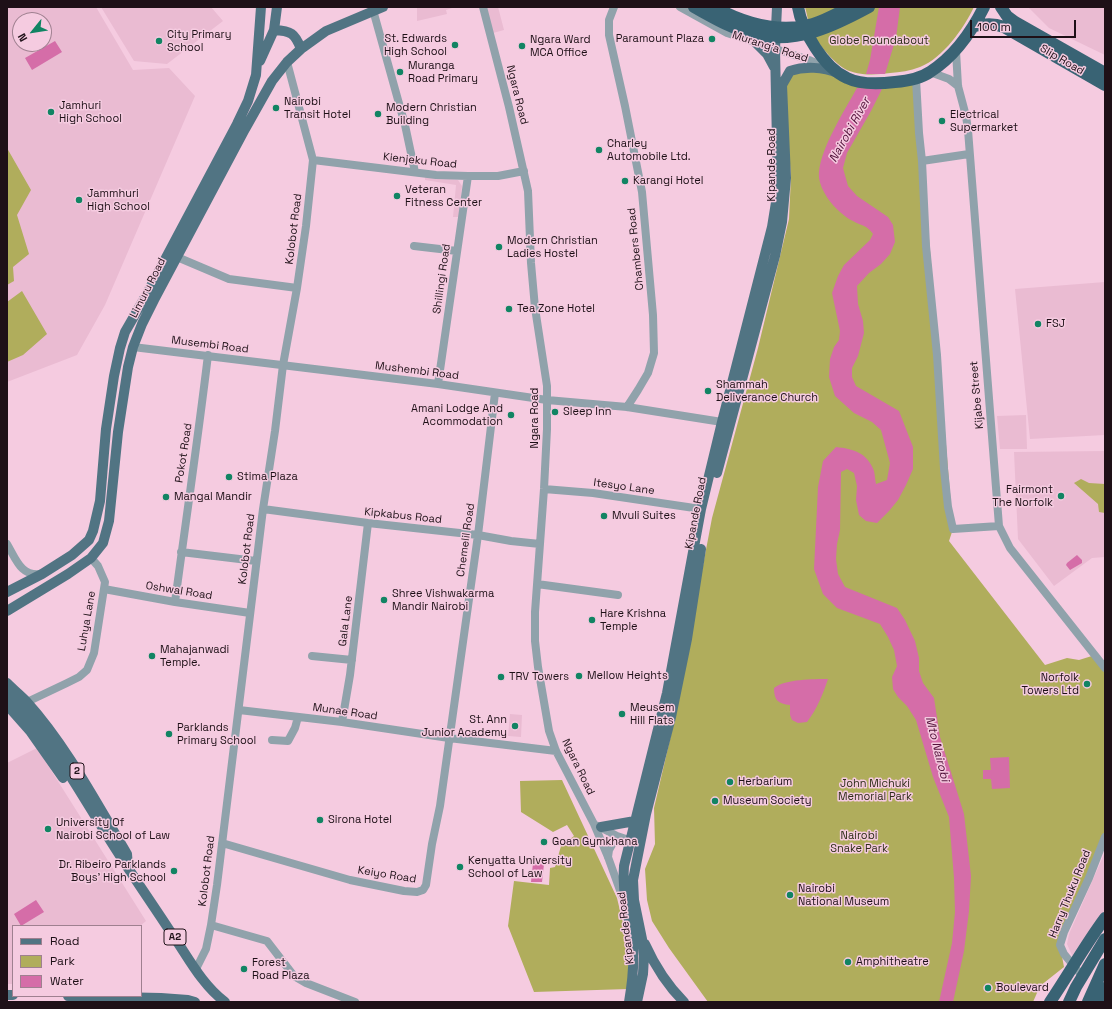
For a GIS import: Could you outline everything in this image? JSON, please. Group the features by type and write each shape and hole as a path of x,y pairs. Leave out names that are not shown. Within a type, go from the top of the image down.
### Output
{"highway":[{"name":"Murang'a Road","path":"694,7 739,30 755,35 770,37 802,35 826,28 869,7"},
{"name":"Murang'a Road","path":"714,7 747,22 778,27 793,27 812,24 850,7"},
{"path":"798,7 801,22 808,37 834,71 847,78 858,81 882,84 916,79 930,72 956,51 974,26 984,7"},
{"name":"Slip Road","path":"1001,7 1007,16 1015,22 1099,68 1105,73"},
{"name":"Slip Road","path":"974,26 996,24 1004,27 1105,85"},
{"path":"1050,1002 1105,918"},
{"path":"1069,1002 1076,987 1105,939"},
{"path":"1089,1002 1105,964"},
{"path":"1089,1002 1105,974"},
{"path":"1060,1002 1065,995 1076,987"},
{"path":"1098,1002 1105,988"}],"main road":[{"name":"Limuru Road","path":"11,590 42,574 82,547 89,540 93,531 100,501 106,429 114,376 125,332 144,299 248,101 258,66 261,7"},
{"path":"258,66 274,30 277,7"},
{"name":"Kipande Road","path":"629,1002 633,979 634,959 632,932 627,912 623,884 624,866 667,693 701,509 775,212 778,190 775,71 777,7"},
{"name":"Limuru Road","path":"7,611 92,558 103,543 109,521 125,386 133,347 142,324 177,257 272,81 287,62 301,49 326,32 378,9"},
{"path":"274,30 290,32 295,36 301,49"},
{"name":"Kipande Road","path":"756,43 767,54 775,71"},
{"name":"Kipande Road","path":"637,1002 643,974 644,956 634,900 633,880 646,814 670,718 687,639 704,528 714,481 769,279 782,222 786,178 782,85 790,71 800,68 834,71"},
{"name":"2","path":"7,683 27,702 61,747 127,854 128,869"},
{"name":"A2","path":"7,695 20,707 52,747 128,869 202,978 218,997 225,1002"},
{"path":"7,705 45,751 100,838 108,847 118,854"},
{"path":"597,825 635,821"},
{"path":"642,939 651,957 678,996 684,1002"},
{"path":"114,997 161,998 195,1002"}],"street":[{"name":"Ngara Road","path":"483,7 528,191 535,308 547,386 544,489 535,612 536,649 547,718 556,751 597,825 627,912"},
{"name":"Chambers Road","path":"614,7 609,20 608,35 625,106 642,192 653,315 654,353 648,373 627,407"},
{"name":"Murang'a Road","path":"680,7 728,33 809,60 834,71"},
{"path":"378,9 415,172"},
{"name":"Kijabe Street","path":"956,51 958,86 966,116 1000,526 1010,548 1105,668"},
{"name":"Kolobot Road","path":"196,969 206,949 211,925 231,761 239,710 256,561 283,365 297,288 306,226 313,160 287,62"},
{"path":"930,72 949,79 958,86"},
{"path":"916,79 926,246 948,507 953,529 1000,526"},
{"path":"922,161 969,154"},
{"name":"Kienjeku Road","path":"313,160 415,172 468,176 498,176 524,171"},
{"name":"Shillingi Road","path":"438,384 468,176"},
{"path":"414,246 457,252"},
{"path":"177,257 229,278 297,288"},
{"name":"Musembi Road","path":"133,347 283,365"},
{"name":"Pokot Road","path":"175,602 200,424 208,355"},
{"name":"Mushembi Road","path":"283,365 438,384 547,400"},
{"name":"Chemelil Road","path":"449,738 478,535 495,393"},
{"path":"547,400 627,407 722,422"},
{"name":"Itesyo Lane","path":"544,489 593,493 701,509"},
{"name":"Kipkabus Road","path":"263,509 540,544"},
{"name":"Gala Lane","path":"342,722 352,660 368,523"},
{"path":"7,544 22,569 33,575 42,574"},
{"path":"181,552 256,561"},
{"name":"Luhya Lane","path":"27,702 79,677 87,670 94,653 105,582 98,566 92,558"},
{"path":"11,590 20,582 22,569"},
{"path":"537,584 618,595"},
{"name":"Oshwal Road","path":"104,589 175,602 250,613"},
{"path":"312,656 352,660"},
{"name":"Munae Road","path":"239,710 342,722 449,738 556,751"},
{"path":"272,740 288,741 295,728 298,717"},
{"name":"Keiyo Road","path":"222,843 350,880 404,891 417,892 423,890 428,878 449,738"},
{"path":"597,825 617,836 641,844"},
{"path":"608,857 609,850 617,836"},
{"name":"Harry Thuku Road","path":"1083,976 1064,954 1060,945 1064,932 1089,878 1105,838"},
{"path":"211,925 267,941 294,976 306,983 355,1002"}],"shaded area":[{"name":"Jammhuri High School","path":"7,7 96,7 133,70 169,68 195,96 105,305 77,355 7,382"},
{"name":"City Primary School","path":"101,7 211,7 223,21 167,64 134,61"},
{"path":"417,7 455,7 446,10 447,14 417,21"},
{"path":"486,7 498,7 504,30 493,33"},
{"path":"1028,7 1105,7 1105,55 1049,28"},
{"path":"425,176 458,180 462,186 459,217 453,217 456,185 425,180"},
{"path":"1105,282 1105,435 1030,439 1015,289"},
{"path":"1026,415 1027,449 1000,449 997,416"},
{"name":"Fairmont The Norfolk","path":"1105,451 1105,557 1092,558 1054,586 1018,539 1014,452"},
{"name":"St. Ann Junior Academy","path":"510,714 522,715 521,737 508,736"},
{"name":"University Of Nairobi School of Law","path":"37,748 146,921 141,925 12,925 12,984 7,984 7,763"},
{"path":"1105,852 1105,916 1074,960 1067,944 1069,934"}],"green space":[{"name":"Globe Roundabout","path":"805,7 974,7 965,24 952,42 929,63 909,70 885,74 861,74 840,66 820,45 810,28"},
{"name":"John Michuki Memorial Park","path":"800,68 847,78 916,81 953,529 949,541 1045,665 1067,658 1079,660 1095,655 1105,667 1105,837 1064,932 1061,951 1064,967 1040,986 1033,1002 708,1002 669,948 652,921 647,900 645,869 655,844 654,808 671,735 712,518 758,348 789,219 791,176 784,91 788,79"},
{"path":"7,148 31,190 17,215 29,254 13,267 14,281 7,285"},
{"path":"22,291 47,334 23,355 7,362 7,302"},
{"path":"1081,479 1089,483 1105,484 1105,513 1099,512 1098,504 1074,483"},
{"path":"562,780 617,898 628,944 628,989 534,992 508,926 514,881 549,885 550,868 555,867 561,846 574,836 567,825 553,832 521,812 520,781"}],"water":[{"path":"879,7 900,7 896,38 885,74 866,74 870,60"},
{"path":"55,41 62,52 32,70 25,58 36,52 52,52 52,43"},
{"path":"857,88 882,89 847,153 843,168 848,186 857,196 888,217 893,225 895,242 890,254 857,286 858,304 863,321 864,333 858,356 852,368 852,377 856,386 899,411 913,447 913,469 898,500 877,523 866,521 859,515 856,500 857,486 854,473 847,469 841,472 840,530 836,559 838,574 845,587 897,608 905,620 915,641 919,658 919,671 923,683 934,698 940,737 964,814 971,876 969,911 964,951 953,1002 939,1002 952,943 955,912 949,817 933,777 916,720 893,689 892,677 897,666 894,650 888,637 880,624 837,608 823,594 814,569 818,487 823,461 836,447 854,450 868,460 874,471 876,484 887,480 890,463 881,430 872,422 854,413 835,396 829,377 830,359 834,347 839,340 840,331 832,293 844,265 870,240 873,234 866,227 849,219 837,209 824,192 819,178 822,156 827,144"},
{"path":"1077,555 1082,560 1082,563 1070,570 1066,565"},
{"path":"828,679 814,712 807,722 798,723 792,720 790,715 790,705 782,704 775,696 774,688 785,683 800,680"},
{"path":"1009,757 1010,788 992,789 991,779 983,779 983,770 991,770 990,758"},
{"path":"533,863 544,864 542,882 531,882"},
{"path":"36,900 44,912 23,925 20,925 14,914"}],"place":[{"name":"Paramount Plaza","path":"712,39"},
{"name":"City Primary School","path":"159,41"},
{"name":"St. Edwards High School","path":"455,45"},
{"name":"Ngara Ward MCA Office","path":"522,46"},
{"name":"Muranga Road Primary","path":"400,72"},
{"name":"Nairobi Transit Hotel","path":"276,108"},
{"name":"Jamhuri High School","path":"51,112"},
{"name":"Modern Christian Building","path":"378,114"},
{"name":"Electrical Supermarket","path":"942,121"},
{"name":"Charley Automobile Ltd.","path":"599,150"},
{"name":"Karangi Hotel","path":"625,181"},
{"name":"Veteran Fitness Center","path":"397,196"},
{"name":"Jammhuri High School","path":"79,200"},
{"name":"Modern Christian Ladies Hostel","path":"499,247"},
{"name":"Tea Zone Hotel","path":"509,309"},
{"name":"FSJ","path":"1038,324"},
{"name":"Shammah Deliverance Church","path":"708,391"},
{"name":"Sleep Inn","path":"555,412"},
{"name":"Amani Lodge And Acommodation","path":"511,415"},
{"name":"Stima Plaza","path":"229,477"},
{"name":"Fairmont The Norfolk","path":"1061,496"},
{"name":"Mangal Mandir","path":"166,497"},
{"name":"Mvuli Suites","path":"604,516"},
{"name":"Shree Vishwakarma Mandir Nairobi","path":"384,600"},
{"name":"Hare Krishna Temple","path":"592,620"},
{"name":"Mahajanwadi Temple.","path":"152,656"},
{"name":"Mellow Heights","path":"579,676"},
{"name":"TRV Towers","path":"501,677"},
{"name":"Norfolk Towers Ltd","path":"1087,684"},
{"name":"Meusem Hill Flats","path":"622,714"},
{"name":"St. Ann Junior Academy","path":"515,726"},
{"name":"Parklands Primary School","path":"169,734"},
{"name":"Herbarium","path":"730,782"},
{"name":"Museum Society","path":"715,801"},
{"name":"Sirona Hotel","path":"320,820"},
{"name":"University Of Nairobi School of Law","path":"48,829"},
{"name":"Goan Gymkhana","path":"544,842"},
{"name":"Kenyatta University School of Law","path":"460,867"},
{"name":"Dr. Ribeiro Parklands Boys' High School","path":"174,871"},
{"name":"Nairobi National Museum","path":"790,895"},
{"name":"Amphitheatre","path":"848,962"},
{"name":"Forest Road Plaza","path":"244,969"},
{"name":"Boulevard","path":"988,988"}],"water label":[{"name":"Nairobi River","path":"850,130"},
{"name":"Mto Nairobi","path":"937,749"}],"park label":[{"name":"Nairobi Snake Park","path":"859,842"}]}
